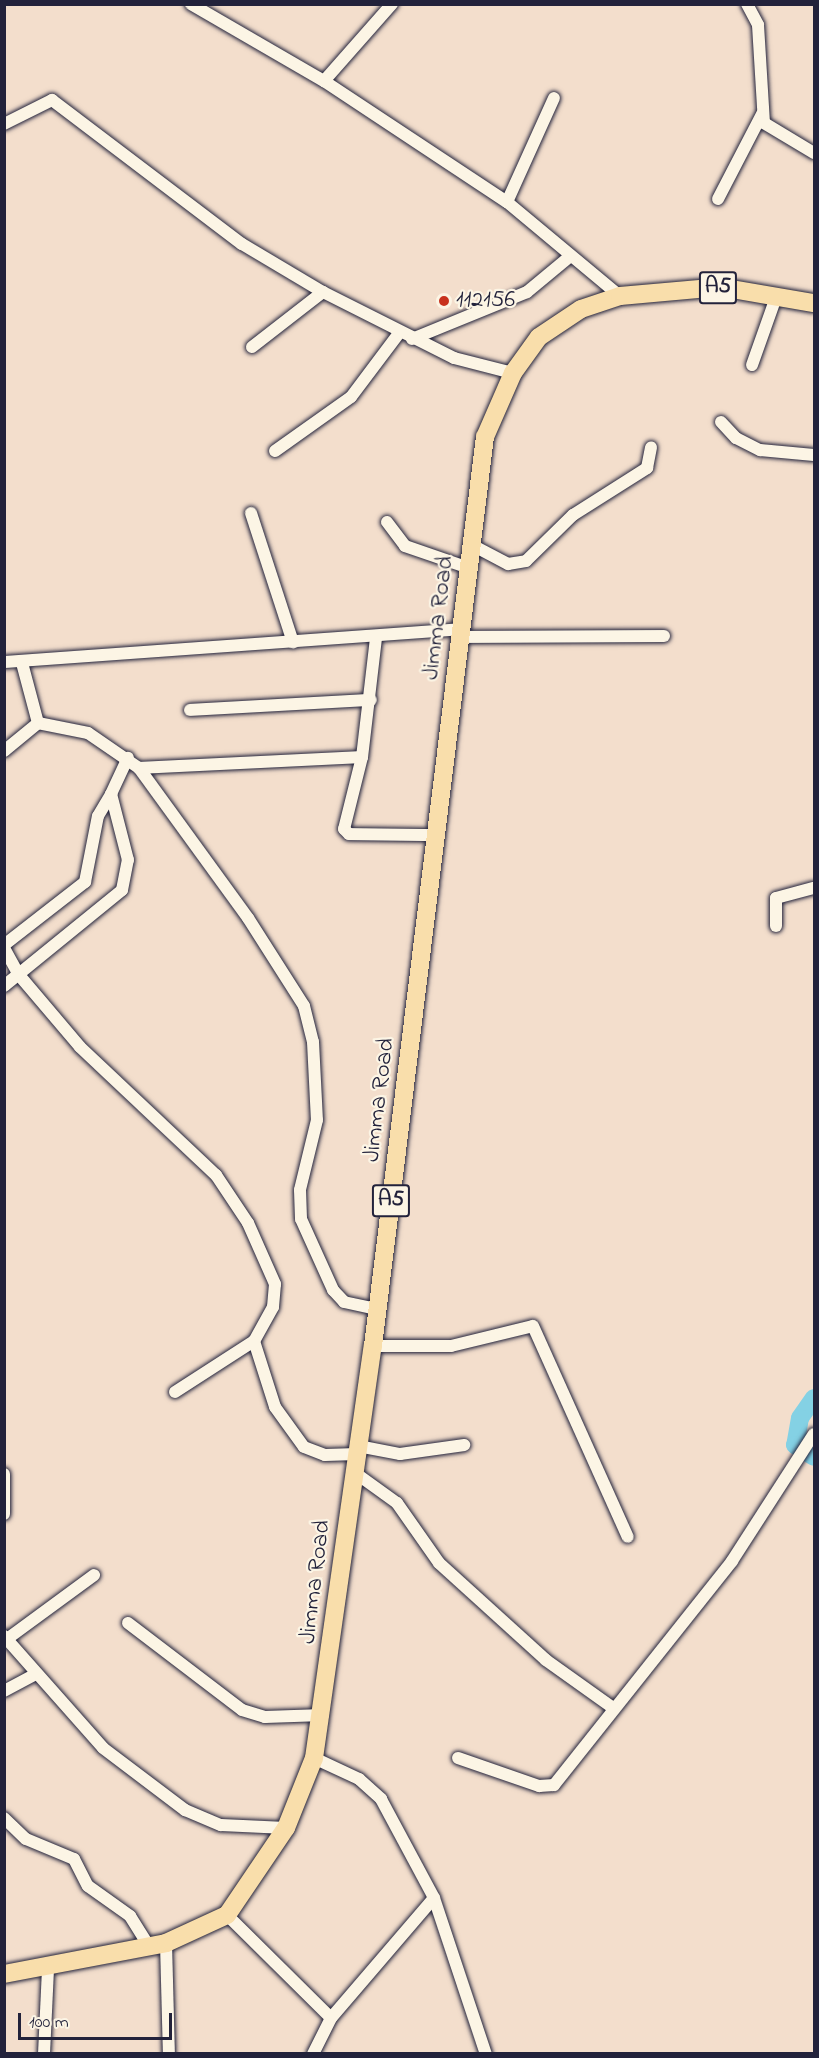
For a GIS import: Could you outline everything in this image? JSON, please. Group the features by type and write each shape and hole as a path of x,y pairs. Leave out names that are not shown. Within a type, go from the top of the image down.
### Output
{"highway":[{"name":"Jimma Road","path":"227,1915 286,1828 314,1758 323,1715 354,1472 378,1308 485,437 513,373 539,337 581,309 620,296 720,287 775,300 814,303"},
{"path":"4,1974 48,1968 158,1945 227,1915"}],"street":[{"path":"324,81 392,4"},
{"path":"747,4 758,25 762,114 770,131 814,153"},
{"path":"194,5 324,81 507,202 568,258 620,296"},
{"path":"507,202 554,98"},
{"path":"4,124 52,100 242,244 323,292 412,339 466,362 513,373"},
{"path":"718,199 762,114"},
{"path":"412,339 527,292 568,258"},
{"path":"252,346 323,292"},
{"path":"752,364 775,300"},
{"path":"275,451 351,398 399,333"},
{"path":"721,422 736,438 760,450 814,455"},
{"path":"472,545 508,564 526,561 573,515 647,468 651,447"},
{"path":"251,513 293,642"},
{"path":"387,522 405,546 469,568"},
{"path":"4,662 22,663 293,642 461,633 664,636"},
{"path":"376,638 371,699 362,757 343,824 349,834 437,835"},
{"path":"22,663 38,723"},
{"path":"190,711 371,699"},
{"path":"4,751 38,723"},
{"path":"38,723 88,733 128,758 139,768 248,918 304,1006 313,1042 317,1120 300,1190 301,1219 333,1290 344,1302 378,1308"},
{"path":"139,768 362,757"},
{"path":"128,758 98,816 86,882 4,947 18,975 80,1047 197,1152 248,1223 275,1284 273,1307 254,1341 175,1392"},
{"path":"4,987 128,881 128,860 111,794"},
{"path":"776,926 776,898 814,888"},
{"path":"373,1346 451,1346 533,1326 628,1537"},
{"path":"254,1341 275,1407 298,1442 325,1455 357,1450 400,1454 464,1445"},
{"path":"458,1758 547,1788 719,1579 814,1434"},
{"path":"354,1472 397,1503 439,1563 546,1660 612,1707"},
{"path":"4,1474 4,1514"},
{"path":"94,1575 6,1638 34,1675 103,1748 184,1810 221,1825 286,1828"},
{"path":"128,1623 242,1710 265,1717 323,1715"},
{"path":"4,1691 34,1675"},
{"path":"314,1758 359,1779 377,1794 434,1898 486,2054"},
{"path":"4,1818 26,1839 74,1859 88,1886 130,1916 158,1945 170,2054"},
{"path":"313,2054 331,2018 434,1898"},
{"path":"227,1915 331,2018"},
{"path":"44,2054 48,1968"}],"waterway":[{"path":"814,1398 800,1418 795,1445 814,1457"}],"place":[{"name":"112156","path":"444,301"}]}
